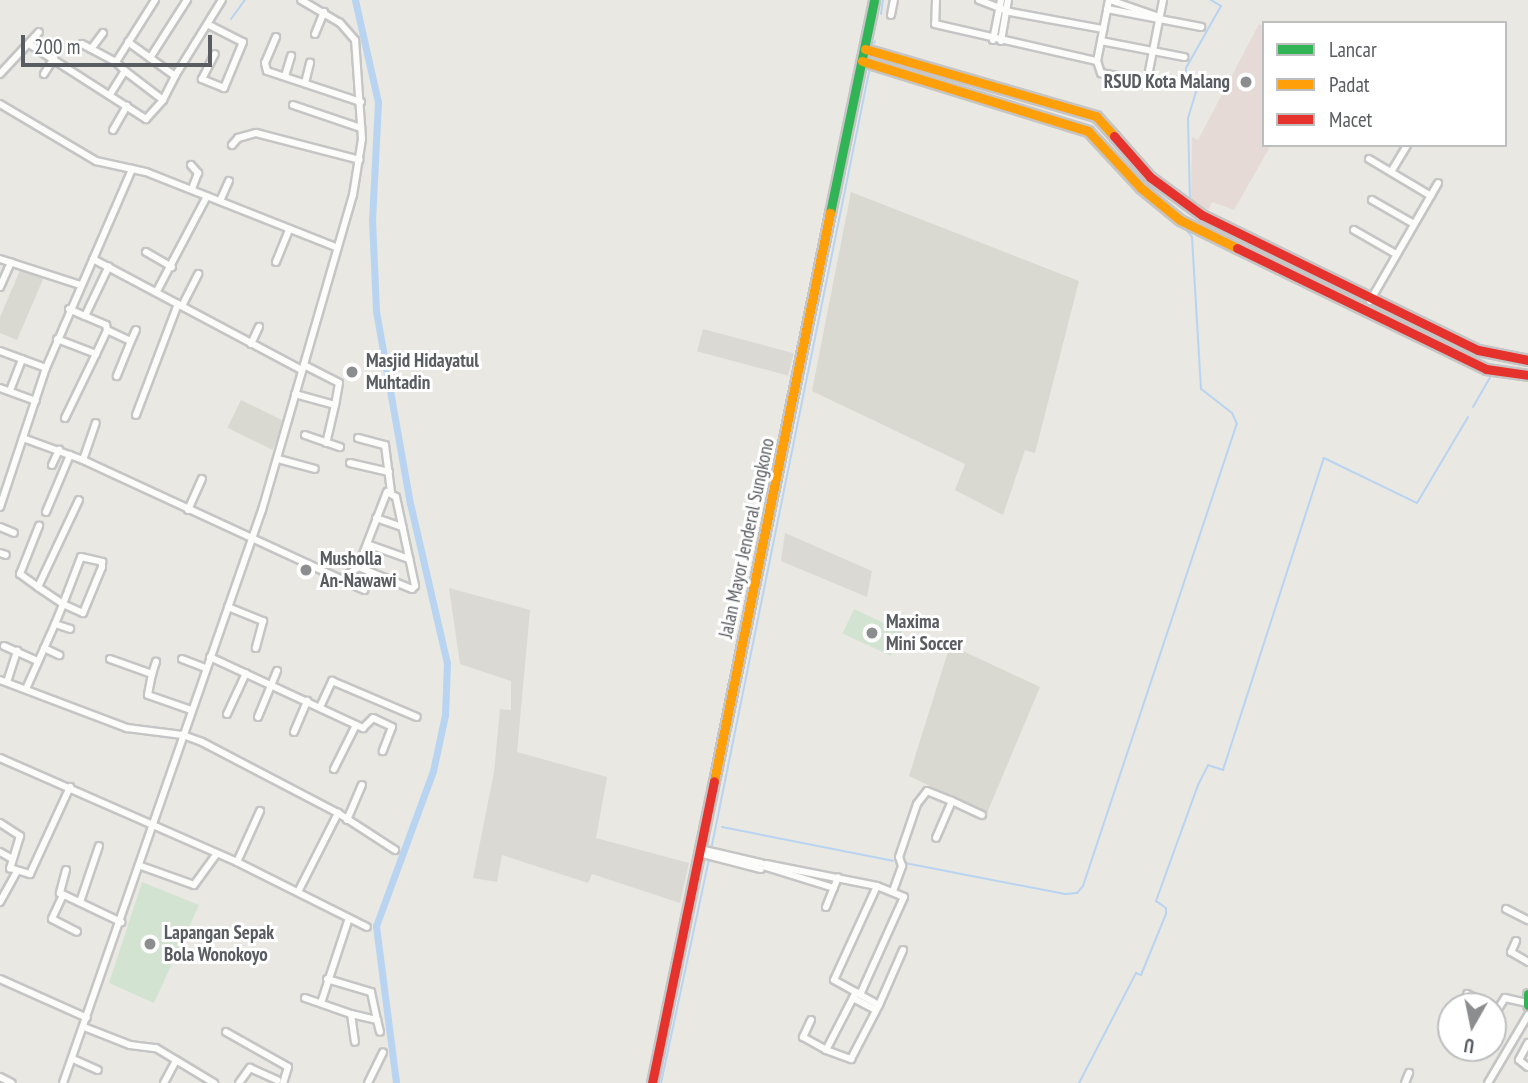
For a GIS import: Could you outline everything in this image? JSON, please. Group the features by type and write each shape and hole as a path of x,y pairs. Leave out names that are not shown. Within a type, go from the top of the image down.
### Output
{"main road":[{"name":"Jalan Mayor Jenderal Sungkono","path":"652,1083 707,853 874,0"},
{"path":"865,49 1092,115 1150,177 1202,215 1489,355 1528,360"},
{"path":"862,61 1088,131 1141,188 1197,229 1486,369 1528,375"},
{"path":"1141,188 1150,177"}],"street":[{"path":"116,62 155,0"},
{"path":"150,58 187,0"},
{"path":"29,44 111,93 147,119 163,100 175,76 209,25 221,0"},
{"path":"63,1083 141,866 205,668 252,540 338,248 360,160 361,102 355,40 348,29 301,0"},
{"path":"891,15 894,0"},
{"path":"936,0 935,24 997,41 1097,61"},
{"path":"979,0 1103,29"},
{"path":"997,41 1002,5 1008,0"},
{"path":"1159,17 1109,0 1097,61 1102,74 1147,81 1163,0"},
{"path":"1107,9 1202,27"},
{"path":"314,34 324,12"},
{"path":"209,25 243,42 224,88 202,79 215,54"},
{"path":"0,74 39,32"},
{"path":"91,49 103,33"},
{"path":"276,37 264,69 361,102"},
{"path":"1101,41 1184,57"},
{"path":"128,42 175,76"},
{"path":"82,44 116,62 163,100"},
{"path":"285,76 291,55"},
{"path":"44,74 54,58"},
{"path":"305,83 310,63"},
{"path":"111,93 125,71"},
{"path":"0,104 87,157 192,189 338,248"},
{"path":"293,105 362,128"},
{"path":"113,130 127,106"},
{"path":"232,145 255,133 360,160"},
{"path":"1391,172 1406,147"},
{"path":"1368,159 1431,196"},
{"path":"191,165 198,173 192,189"},
{"path":"0,508 57,338 132,169"},
{"path":"220,201 229,181"},
{"path":"1364,312 1438,183"},
{"path":"158,291 207,196"},
{"path":"1373,200 1414,224"},
{"path":"276,262 289,230"},
{"path":"1354,230 1396,254"},
{"path":"146,252 172,267"},
{"path":"0,259 80,285"},
{"path":"93,259 158,291 251,344 339,383 326,443"},
{"path":"0,287 11,262"},
{"path":"85,316 109,266"},
{"path":"136,415 180,305 198,274"},
{"path":"65,418 107,331 106,325 69,309"},
{"path":"251,344 259,327"},
{"path":"117,376 136,330"},
{"path":"107,331 131,341"},
{"path":"57,338 96,354"},
{"path":"0,351 46,368"},
{"path":"11,388 22,359"},
{"path":"0,388 36,401"},
{"path":"295,394 335,405"},
{"path":"82,460 96,423"},
{"path":"305,435 340,447"},
{"path":"23,438 82,460 364,590"},
{"path":"358,438 385,445 391,492 415,586 412,589 358,567"},
{"path":"52,465 59,450"},
{"path":"46,512 70,455"},
{"path":"278,459 314,469"},
{"path":"350,463 389,472"},
{"path":"188,510 202,479"},
{"path":"341,580 358,567 384,495 391,492"},
{"path":"38,587 79,500"},
{"path":"376,518 402,527"},
{"path":"26,689 55,624 63,604 82,555 102,562 83,613 63,604 20,574 39,526"},
{"path":"0,527 14,533"},
{"path":"367,544 409,559"},
{"path":"228,607 263,621 256,648"},
{"path":"55,624 70,629"},
{"path":"4,646 37,661"},
{"path":"44,648 59,655"},
{"path":"17,651 4,681 127,728 183,734 338,813 395,850"},
{"path":"210,657 365,729 373,718 392,727 383,751"},
{"path":"110,659 152,674"},
{"path":"183,659 205,668"},
{"path":"156,662 145,693 191,710"},
{"path":"258,717 277,671"},
{"path":"227,714 246,673"},
{"path":"320,707 332,681 417,717"},
{"path":"294,732 307,701"},
{"path":"334,769 356,725"},
{"path":"0,757 153,827 218,853 367,927"},
{"path":"347,820 362,785"},
{"path":"0,823 20,836 9,865 17,871 30,874 70,787"},
{"path":"894,891 902,866 899,857 925,793 952,801 982,815"},
{"path":"936,838 952,801"},
{"path":"237,862 260,811"},
{"path":"298,892 338,813"},
{"path":"80,902 99,846"},
{"path":"0,852 11,858"},
{"path":"141,866 194,885 218,853"},
{"path":"707,853 763,866 834,888"},
{"path":"763,866 838,877 877,886 894,891 904,900 826,1050"},
{"path":"66,870 59,891 63,895 121,922"},
{"path":"0,902 17,871"},
{"path":"826,907 838,877"},
{"path":"877,886 834,981 878,1007"},
{"path":"63,895 52,919 77,932"},
{"path":"1506,909 1528,920"},
{"path":"321,1003 349,918"},
{"path":"1516,941 1511,951 1528,962"},
{"path":"811,1020 803,1037 826,1050 851,1059 903,950"},
{"path":"0,979 88,1018"},
{"path":"327,979 371,992 380,1032"},
{"path":"305,998 377,1020"},
{"path":"1507,999 1527,1001"},
{"path":"351,1014 355,1042"},
{"path":"1489,1083 1528,1015"},
{"path":"84,1027 130,1045 156,1048 214,1083"},
{"path":"226,1032 288,1067 280,1082 250,1068 239,1083"},
{"path":"1528,1043 1519,1060 1528,1067"},
{"path":"368,1083 383,1052"},
{"path":"73,1059 98,1070"},
{"path":"164,1083 176,1060"},
{"path":"1405,1083 1409,1073"},
{"path":"0,1078 12,1083"}],"shaded area":[{"name":"RSUD Kota Malang","path":"1259,24 1262,25 1262,147 1270,147 1234,210 1212,202 1207,213 1191,203 1192,137 1198,140"},
{"path":"851,192 1079,281 1035,453 1025,450 1003,515 955,490 965,464 812,391"},
{"path":"21,268 44,277 17,340 0,333 0,317"},
{"path":"703,329 794,353 788,376 697,351"},
{"path":"241,400 286,422 272,450 227,428"},
{"path":"785,533 872,571 867,597 781,561"},
{"path":"449,588 530,610 517,752 607,777 596,838 689,863 680,903 592,874 588,883 502,855 497,882 473,878 494,772 500,709 511,710 511,681 460,664"},
{"path":"950,645 1040,687 987,813 909,776"}],"green space":[{"name":"Maxima Mini Soccer","path":"854,609 902,631 891,656 843,633"},
{"name":"Lapangan Sepak Bola Wonokoyo","path":"142,882 199,905 154,1003 109,983"}],"waterway":[{"path":"231,19 245,0"},
{"path":"355,0 378,102 372,219 376,311 410,503 447,663 445,715 433,771 376,926 396,1083"},
{"path":"881,14 883,0"},
{"path":"1190,201 1188,118 1198,86 1186,81 1186,68 1221,6 1211,0"},
{"path":"711,850 869,72"},
{"path":"905,863 1065,894 1077,893 1083,886 1237,424 1232,413 1201,389 1192,237 1185,228"},
{"path":"1473,407 1490,377"},
{"path":"1079,1083 1136,973 1141,975 1166,914 1166,908 1156,901 1198,785 1208,765 1223,770 1324,458 1417,503 1468,417"},
{"path":"722,827 893,861"},
{"path":"661,1083 709,859"}],"traffic: fast":[{"path":"830,213 874,0"},
{"path":"1528,994 1528,1005"}],"traffic: slow":[{"path":"865,49 1096,116 1114,136"},
{"path":"862,61 1088,131 1141,188 1180,220 1237,248"},
{"path":"714,781 830,213"}],"traffic: jam":[{"path":"1114,136 1150,177 1202,215 1478,350 1528,360"},
{"path":"1237,248 1486,369 1528,375"},
{"path":"652,1083 714,781"}],"place":[{"name":"RSUD Kota Malang","path":"1246,82"},
{"name":"Masjid Hidayatul Muhtadin","path":"352,372"},
{"name":"Musholla An-Nawawi","path":"306,570"},
{"name":"Maxima Mini Soccer","path":"872,633"},
{"name":"Lapangan Sepak Bola Wonokoyo","path":"150,944"}]}
